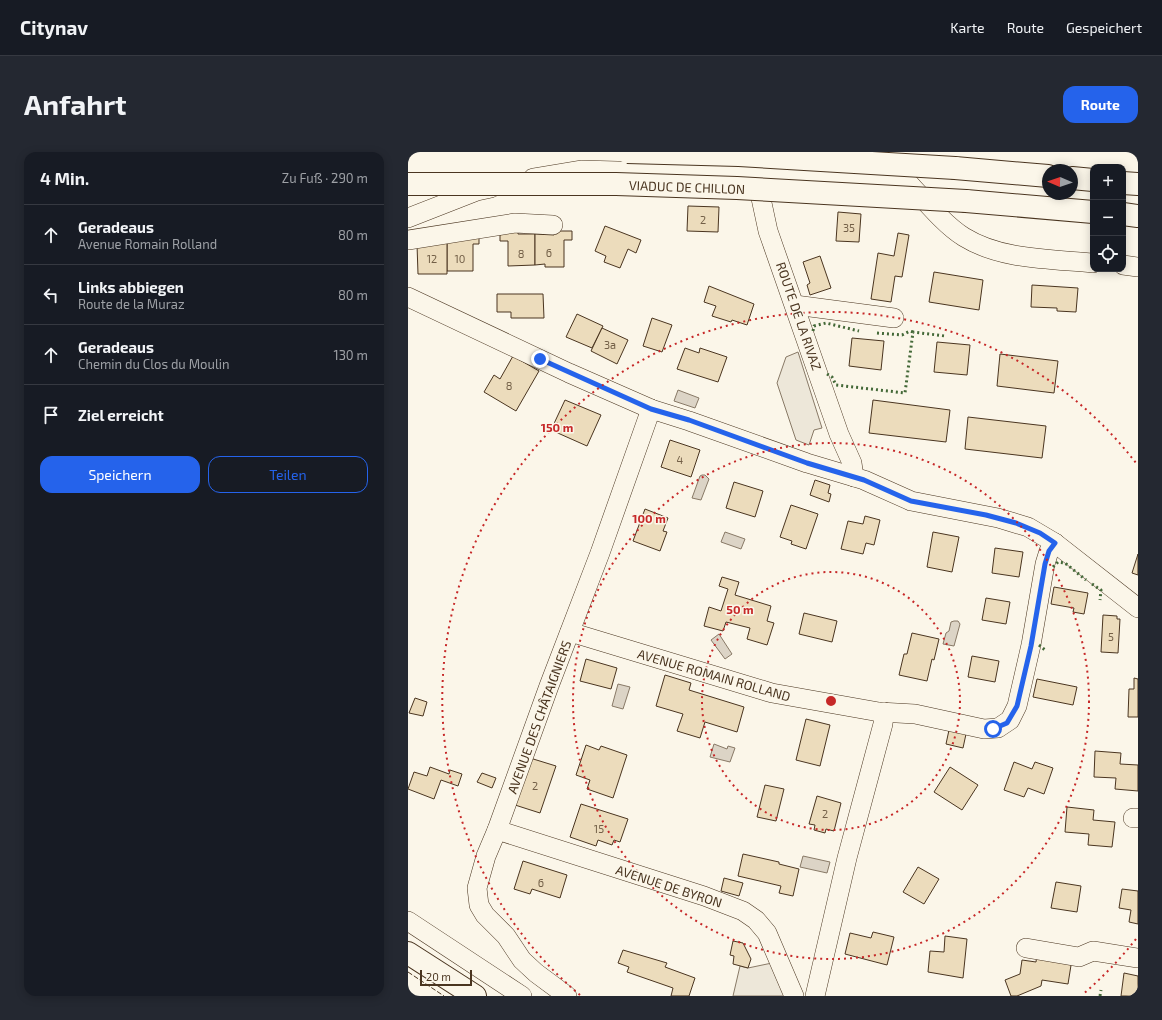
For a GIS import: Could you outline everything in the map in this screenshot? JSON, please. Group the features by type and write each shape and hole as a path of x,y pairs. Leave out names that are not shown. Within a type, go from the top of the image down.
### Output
{"main road":[{"path":"627,152 746,156 955,168 1042,175"},
{"path":"1078,179 1090,180"},
{"name":"VIADUC DE CHILLON","path":"408,184 526,183 737,188 966,201 1090,212"},
{"path":"1126,183 1138,184"},
{"path":"1126,214 1138,216"},
{"path":"408,953 475,996"}],"street":[{"path":"638,152 655,171"},
{"name":"ROUTE DE LA RIVAZ","path":"757,152 756,174 768,231 835,422 852,463 854,477"},
{"path":"408,218 477,191 551,174 580,170 905,179 958,233 978,244 1007,253 1090,263"},
{"path":"408,240 515,224 553,225"},
{"path":"1126,266 1138,267"},
{"path":"408,297 576,376 651,409 689,420 807,463 854,477 911,501 1008,520 1033,530 1055,543 1138,608"},
{"path":"795,305 894,318"},
{"name":"AVENUE DES CHÂTAIGNIERS","path":"567,996 546,982 526,964 506,936 485,915 479,905 477,895 478,881 651,409"},
{"name":"AVENUE ROMAIN ROLLAND","path":"570,632 772,693 884,712 915,714 988,729 998,728 1007,723 1016,711 1021,694 1045,564 1049,551 1055,543"},
{"path":"815,996 847,858 884,712"},
{"name":"AVENUE DE BYRON","path":"497,830 704,896 743,912 756,920 767,933 794,996"},
{"path":"408,921 522,996"},
{"path":"1026,948 1079,956 1093,951 1138,958"}],"shaded area":[{"path":"798,352 822,428 814,430 809,445 796,440 777,383 786,357"},
{"path":"678,390 699,398 695,408 674,401"},
{"path":"705,475 709,479 701,500 692,498 700,476"},
{"path":"725,532 745,539 741,549 721,542"},
{"path":"958,621 960,624 954,646 943,644 951,622"},
{"path":"719,634 732,654 725,659 711,640"},
{"path":"618,684 630,687 623,709 612,706"},
{"path":"714,744 727,749 728,746 735,748 730,762 710,757"},
{"path":"803,856 830,862 827,873 800,867"},
{"path":"772,963 785,996 733,996 740,966 748,968"}],"building":[{"path":"688,206 719,207 718,232 687,231"},
{"path":"838,212 861,214 859,242 836,241"},
{"path":"605,226 641,240 636,253 628,249 620,268 604,262 606,256 595,251"},
{"path":"500,231 518,231 518,234 535,234 535,265 508,266 508,241 500,241"},
{"path":"554,231 572,231 572,240 564,240 564,267 545,267 545,264 535,265 535,234 554,235"},
{"path":"898,233 909,235 902,277 895,276 891,302 871,299 878,253 894,256"},
{"path":"479,236 479,244 473,244 473,271 447,271 447,240"},
{"path":"447,240 447,274 418,274 417,244"},
{"path":"820,256 831,288 810,295 807,285 810,283 803,262"},
{"path":"934,272 983,280 979,310 929,302"},
{"path":"1032,285 1078,288 1076,312 1057,311 1057,308 1031,307"},
{"path":"709,286 754,304 747,325 712,316 716,306 704,302"},
{"path":"497,294 543,294 544,318 511,318 511,312 497,312"},
{"path":"577,314 603,326 592,348 566,337"},
{"path":"652,318 672,325 662,352 643,346"},
{"path":"602,328 628,340 617,364 591,351"},
{"path":"852,338 884,341 881,370 849,366"},
{"path":"937,342 970,345 967,375 934,372"},
{"path":"685,348 699,353 700,348 727,357 718,382 677,369"},
{"path":"1000,354 1058,361 1054,393 997,386"},
{"path":"513,356 539,371 516,411 484,392 494,375 500,379"},
{"path":"565,400 601,415 587,446 551,430"},
{"path":"873,400 950,410 946,442 869,433"},
{"path":"968,417 1046,426 1042,458 965,449"},
{"path":"670,440 700,450 691,477 661,467"},
{"path":"815,480 830,485 828,493 831,494 829,502 810,495"},
{"path":"734,482 763,491 755,517 726,508"},
{"path":"791,505 818,514 806,549 791,544 792,541 780,537"},
{"path":"645,509 668,518 663,531 667,532 660,551 633,541"},
{"path":"865,516 880,520 874,545 866,543 863,554 841,549 848,521 863,524"},
{"path":"933,532 959,537 952,572 927,567"},
{"path":"995,548 1023,552 1019,577 992,573"},
{"path":"1138,554 1138,575 1132,573"},
{"path":"722,577 739,582 735,595 771,606 767,621 774,623 767,645 747,639 750,628 726,622 723,631 704,626 709,607 721,611 728,589 719,586"},
{"path":"1054,587 1088,593 1084,614 1073,612 1074,608 1051,604"},
{"path":"986,598 1010,602 1006,624 982,620"},
{"path":"804,613 837,621 832,642 799,634"},
{"path":"1103,615 1117,616 1117,619 1120,619 1118,653 1101,652"},
{"path":"912,633 939,639 934,660 932,659 927,681 899,675 904,654 907,654"},
{"path":"972,656 999,661 995,682 968,677"},
{"path":"586,659 617,668 611,689 580,681"},
{"path":"665,675 691,683 689,690 744,707 737,732 705,722 700,738 677,731 683,714 656,706"},
{"path":"1134,678 1138,679 1138,717 1128,717 1129,689 1134,689"},
{"path":"1037,679 1077,687 1073,705 1033,697"},
{"path":"415,698 427,702 423,716 409,713"},
{"path":"806,719 830,725 820,766 796,760"},
{"path":"949,730 966,734 963,748 946,744"},
{"path":"586,745 599,750 601,746 627,755 613,798 587,789 590,780 576,775"},
{"path":"1095,751 1121,753 1120,764 1138,765 1138,791 1115,789 1116,778 1094,777"},
{"path":"530,758 556,766 540,813 515,805"},
{"path":"1014,762 1032,769 1035,762 1053,768 1044,794 1028,788 1024,797 1004,790"},
{"path":"430,767 449,774 450,770 462,774 458,786 441,780 434,799 408,789 414,772 427,776"},
{"path":"950,767 978,785 962,810 934,792"},
{"path":"482,773 496,778 492,788 477,782"},
{"path":"765,785 784,789 776,821 757,817"},
{"path":"817,796 841,803 834,831 826,829 825,833 814,830 815,825 809,824"},
{"path":"581,804 628,819 620,842 614,840 612,845 598,840 596,846 570,837"},
{"path":"1067,807 1094,810 1093,820 1115,822 1112,847 1088,845 1089,834 1065,832"},
{"path":"743,854 779,862 779,864 799,869 793,896 779,893 781,886 738,876"},
{"path":"523,861 567,875 560,898 532,889 530,894 514,889"},
{"path":"918,867 939,879 924,904 903,892"},
{"path":"724,878 743,883 739,896 721,891"},
{"path":"1056,882 1081,886 1077,912 1051,908"},
{"path":"1122,889 1138,891 1138,924 1129,922 1131,910 1119,908"},
{"path":"873,932 894,937 887,965 845,954 850,933 871,938"},
{"path":"945,936 967,939 963,978 928,972 930,951 944,952"},
{"path":"733,941 743,943 751,959 748,968 733,964 734,956 730,955"},
{"path":"623,950 667,963 665,967 695,978 689,996 671,996 673,988 627,972 629,967 618,963"},
{"path":"1037,954 1072,959 1068,984 1042,980 1041,986 1017,996 1011,996 1005,980 1020,974 1022,960 1036,962"},
{"path":"1124,973 1138,976 1138,996 1121,996"}],"hedge":[{"path":"813,331 814,326 826,323 859,331"},
{"path":"877,333 902,335 910,331 913,332"},
{"path":"827,374 832,377 836,385 905,393 913,332 945,336"},
{"path":"1053,567 1058,562 1065,563 1086,580"},
{"path":"1092,584 1101,590 1100,600"},
{"path":"1039,645 1045,650"},
{"path":"1100,996 1101,990"}],"fence":[{"path":"408,972 444,996"}],"route":[{"path":"540,359 651,409 689,420 807,463 864,480 911,501 1008,520 1040,533 1055,543 1049,551 1045,564 1031,646 1016,711 1007,723 993,729"}]}
